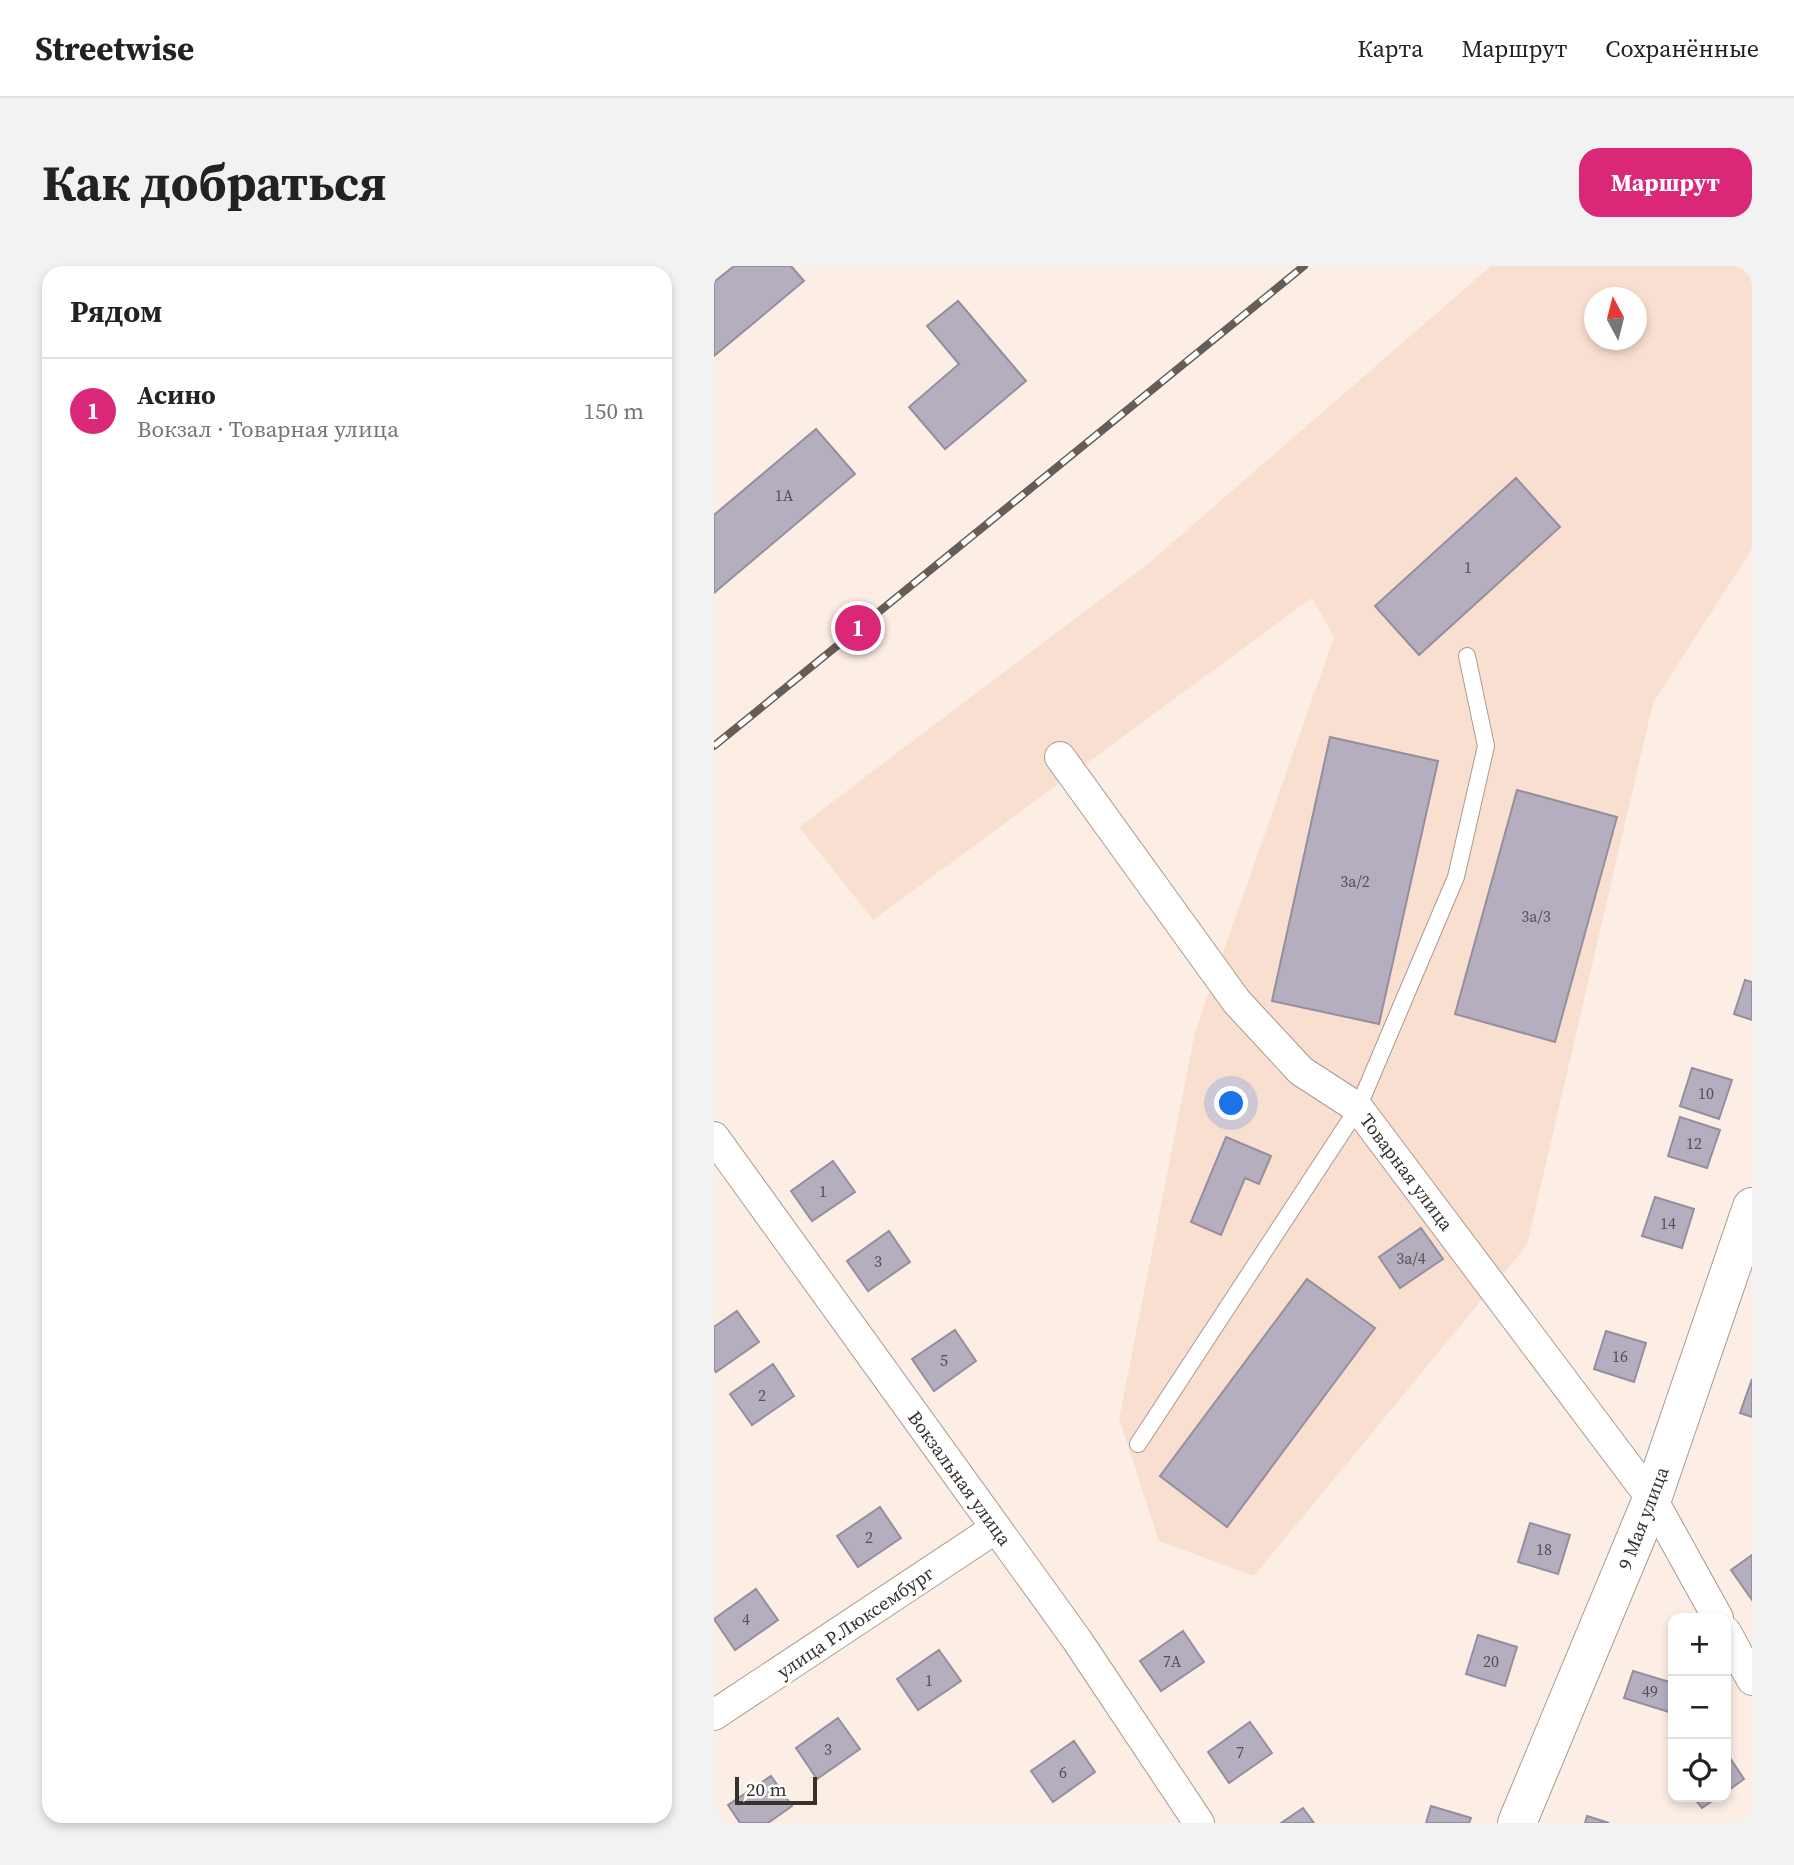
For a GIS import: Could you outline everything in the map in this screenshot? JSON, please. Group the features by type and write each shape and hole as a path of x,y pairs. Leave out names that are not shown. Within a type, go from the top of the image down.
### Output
{"main road":[{"name":"9 Мая улица","path":"1517,1823 1652,1499 1752,1207"}],"street":[{"name":"Товарная улица","path":"1060,757 1237,1002 1301,1071 1358,1108 1652,1499 1715,1613"},
{"name":"Вокзальная улица","path":"714,1137 1077,1640 1199,1823"},
{"name":"улица Р.Люксембург","path":"714,1716 996,1528"},
{"path":"1731,1641 1752,1680"}],"lane":[{"path":"1138,1444 1358,1108 1456,877 1486,746 1467,656"}],"shaded area":[{"path":"1491,266 1752,266 1752,549 1653,703 1527,1245 1254,1576 1159,1541 1119,1419 1195,1032 1334,637 1312,598 873,920 799,827 1150,562"}],"building":[{"path":"734,266 791,266 804,281 714,356 714,282"},
{"path":"958,301 1026,381 945,449 909,407 959,364 927,326"},
{"path":"816,429 855,474 714,593 714,515"},
{"path":"1516,478 1560,527 1419,655 1375,606"},
{"path":"1330,737 1438,761 1379,1024 1272,1001"},
{"path":"1517,790 1617,817 1555,1042 1455,1014"},
{"path":"1745,980 1752,982 1752,1020 1734,1014"},
{"path":"1692,1068 1732,1080 1719,1119 1680,1106"},
{"path":"1680,1117 1720,1130 1707,1168 1668,1156"},
{"path":"1226,1137 1271,1156 1259,1184 1245,1178 1221,1235 1191,1222"},
{"path":"833,1161 855,1192 812,1221 791,1191"},
{"path":"1655,1197 1694,1209 1682,1248 1642,1236"},
{"path":"1421,1228 1443,1259 1400,1288 1379,1257"},
{"path":"889,1231 910,1262 868,1291 847,1261"},
{"path":"1307,1279 1375,1328 1227,1527 1160,1476"},
{"path":"737,1311 759,1342 716,1372 714,1327"},
{"path":"955,1330 976,1361 934,1391 912,1359"},
{"path":"1606,1331 1646,1343 1634,1382 1594,1369"},
{"path":"773,1364 794,1396 752,1425 730,1394"},
{"path":"1752,1379 1752,1417 1740,1413"},
{"path":"880,1507 901,1538 858,1567 837,1536"},
{"path":"1530,1523 1570,1535 1558,1574 1518,1562"},
{"path":"1752,1555 1752,1600 1731,1570"},
{"path":"756,1589 778,1620 735,1650 714,1619"},
{"path":"1183,1631 1204,1662 1161,1691 1140,1661"},
{"path":"1478,1635 1517,1647 1505,1686 1466,1674"},
{"path":"939,1650 961,1681 918,1710 897,1679"},
{"path":"1633,1671 1668,1682 1668,1712 1624,1698"},
{"path":"838,1718 860,1749 817,1779 796,1748"},
{"path":"1250,1722 1272,1753 1229,1783 1208,1752"},
{"path":"1074,1741 1095,1772 1053,1802 1031,1771"},
{"path":"1731,1760 1744,1779 1731,1788"},
{"path":"771,1776 792,1806 768,1823 740,1823 728,1805"},
{"path":"1697,1802 1711,1802 1702,1808"},
{"path":"1431,1806 1471,1818 1469,1823 1426,1823"},
{"path":"1303,1808 1314,1823 1281,1823"},
{"path":"1587,1816 1609,1823 1585,1823"}],"railway":[{"path":"714,746 1304,266"}],"place":[{"name":"Асино","path":"858,628"}]}
